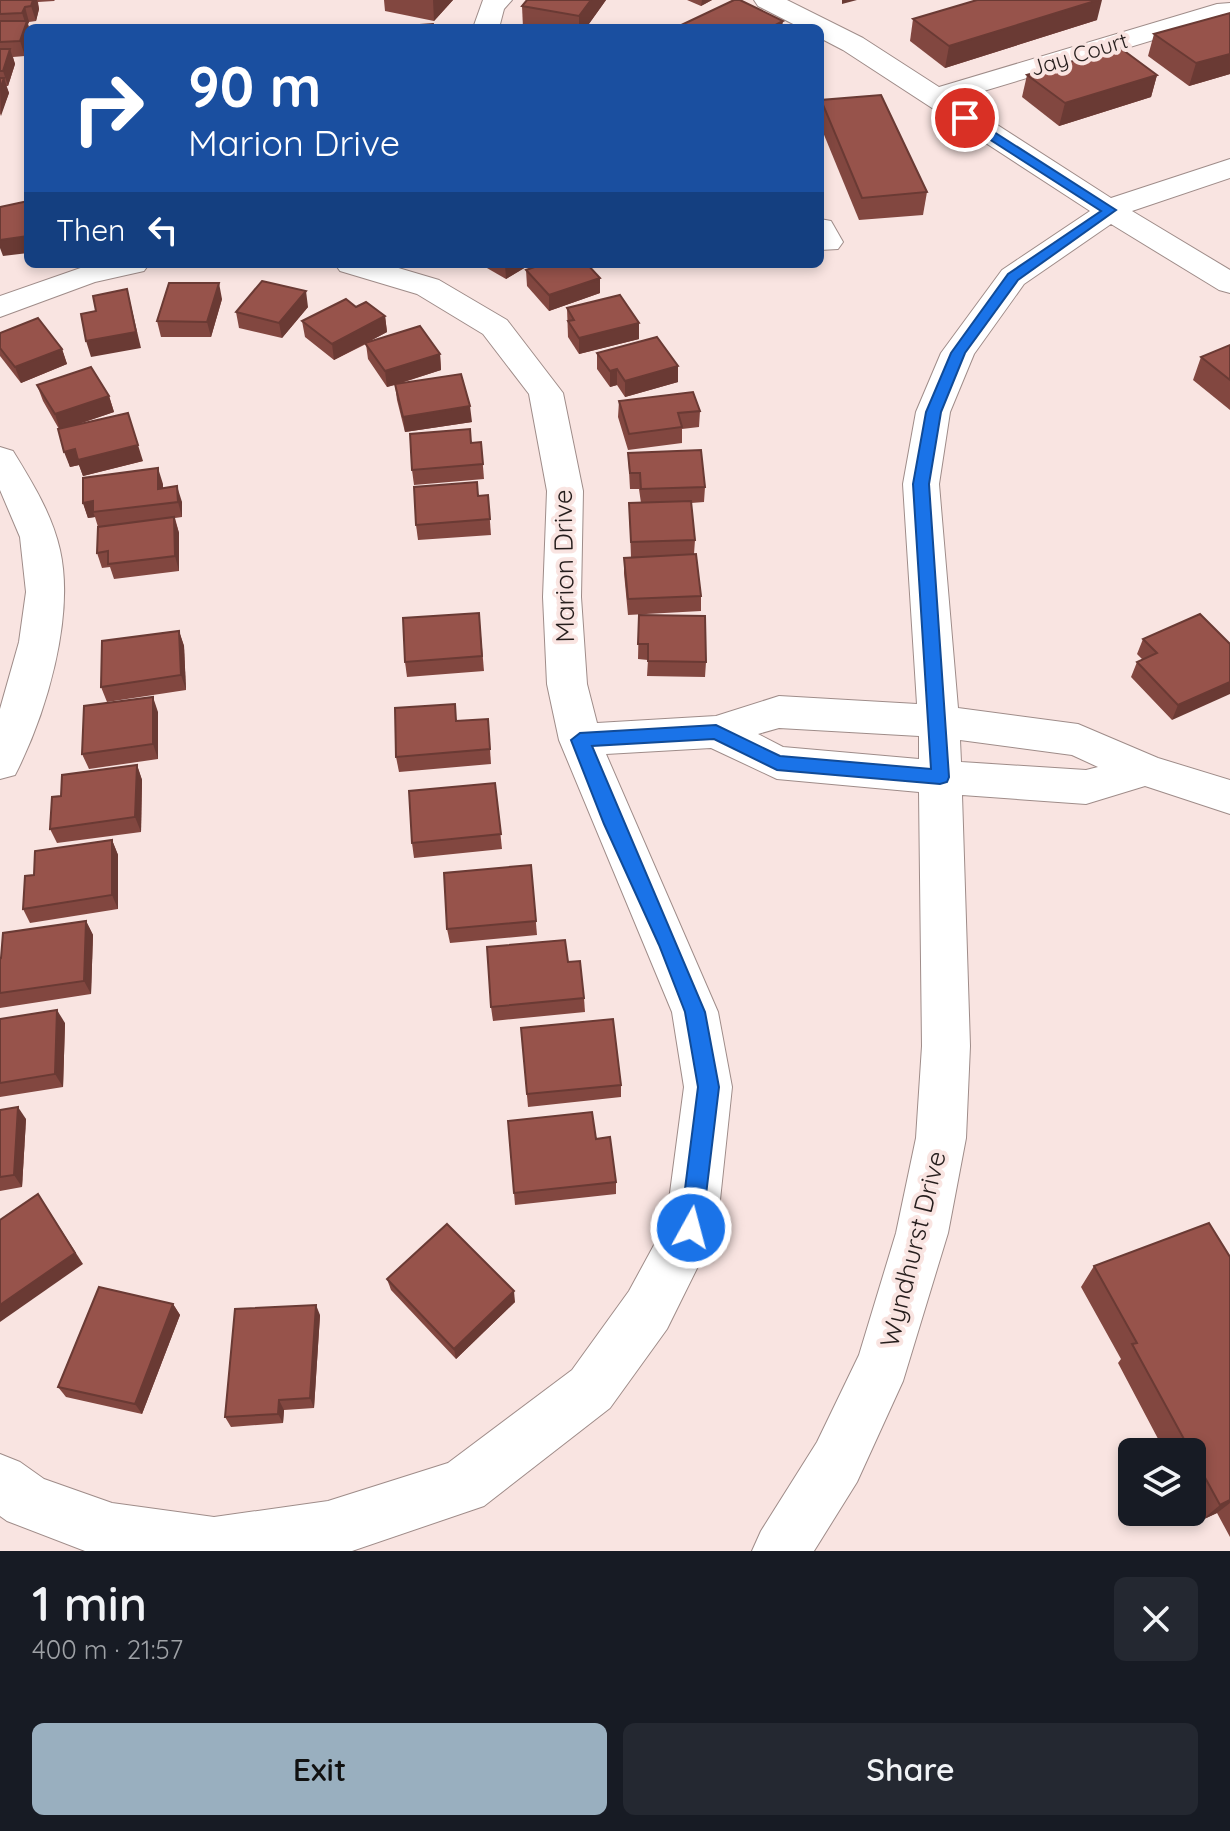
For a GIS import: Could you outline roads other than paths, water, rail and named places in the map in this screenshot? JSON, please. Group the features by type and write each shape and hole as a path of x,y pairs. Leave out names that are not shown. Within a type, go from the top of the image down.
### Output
{"street":[{"path":"487,24 492,6 499,0"},
{"path":"767,0 814,24"},
{"name":"Jay Court","path":"932,98 1226,10"},
{"path":"824,29 853,44 932,98 1230,283"},
{"path":"824,56 853,44"},
{"name":"Wyndhurst Drive","path":"781,1551 837,1462 884,1362 922,1233 941,1138 946,1046 939,721 921,484 933,412 958,353 1013,277 1109,210 1131,199 1230,168"},
{"path":"0,307 85,275 116,268"},
{"name":"Marion Drive","path":"0,1482 27,1501 112,1532 214,1546 328,1530 464,1486 591,1389 648,1310 691,1228 708,1087 695,1012 580,740 567,684 562,597 565,491 546,393 495,327 428,287 364,268"},
{"path":"0,459 35,527 44,566 42,617 32,682 0,763"},
{"path":"580,740 716,732 779,712 939,721 1078,740 1145,770 1230,797"},
{"path":"716,732 777,763 1086,787 1145,770"}]}
